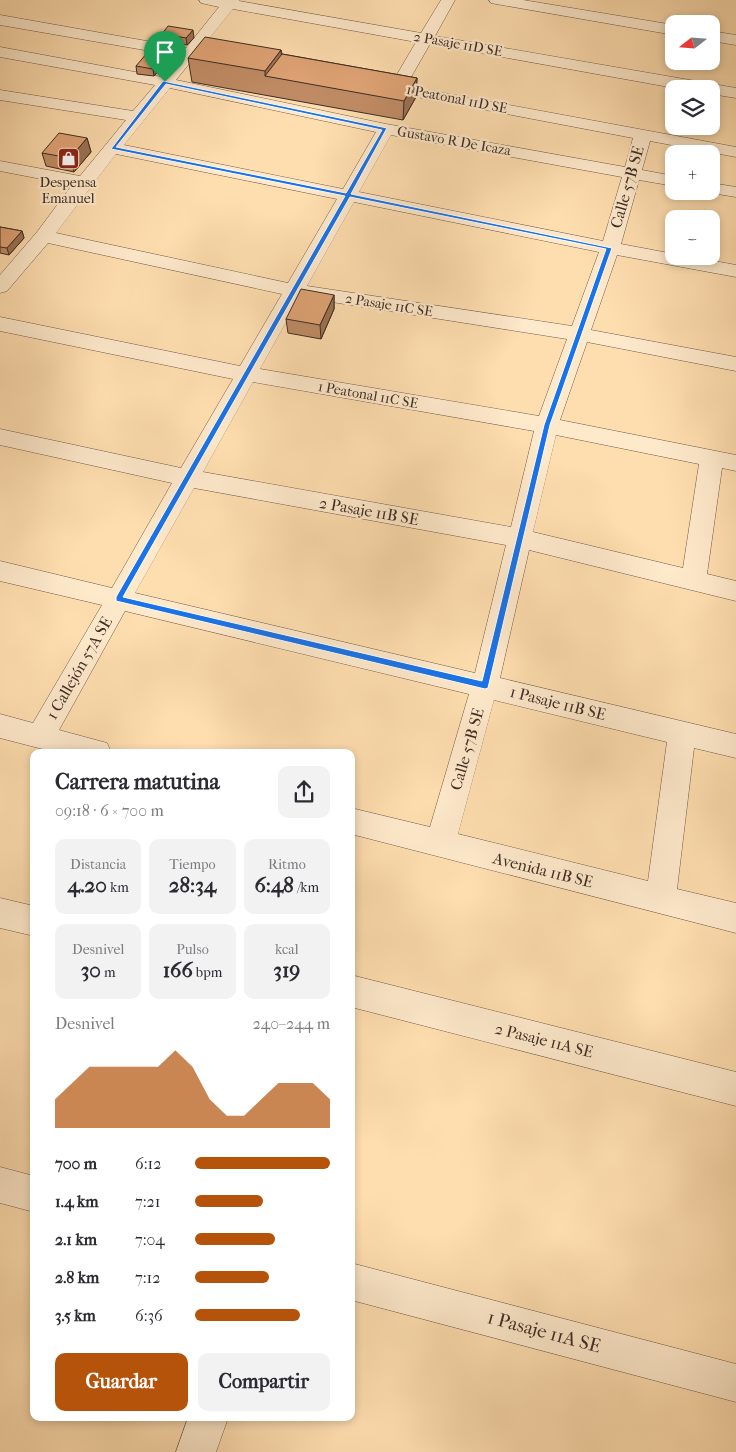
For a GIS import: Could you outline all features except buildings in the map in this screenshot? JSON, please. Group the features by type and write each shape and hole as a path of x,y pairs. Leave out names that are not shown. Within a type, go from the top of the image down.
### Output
{"street":[{"name":"2 Pasaje 11D SE","path":"206,0 231,2 665,81"},
{"path":"397,88 448,0"},
{"path":"496,0 665,28"},
{"path":"0,287 9,264 44,236 84,182 231,2"},
{"path":"0,20 246,63"},
{"path":"720,37 736,40"},
{"name":"Gustavo R De Icaza","path":"0,52 165,82 386,129 665,179"},
{"name":"1 Peatonal 11D SE","path":"368,83 736,152"},
{"name":"2 Pasaje 11D SE","path":"720,91 736,94"},
{"path":"0,95 137,117"},
{"name":"1 Callejón 57A SE","path":"40,737 386,129"},
{"name":"Calle 57B SE","path":"440,844 485,685 547,425 610,248 643,134"},
{"path":"113,148 610,248 736,271"},
{"path":"0,166 84,182"},
{"path":"720,189 736,192"},
{"name":"2 Pasaje 11C SE","path":"44,236 294,290 579,334 736,364"},
{"name":"1 Peatonal 11C SE","path":"0,324 246,374 547,425 736,463"},
{"name":"2 Pasaje 11B SE","path":"0,437 187,478 520,538 736,591"},
{"path":"693,580 712,458"},
{"name":"1 Pasaje 11B SE","path":"0,571 736,746"},
{"path":"0,726 86,749"},
{"path":"661,899 682,734"},
{"name":"Avenida 11B SE","path":"355,822 736,918"},
{"path":"0,913 30,920"},
{"name":"2 Pasaje 11A SE","path":"355,992 736,1089"},
{"path":"0,1185 30,1193"},
{"name":"1 Pasaje 11A SE","path":"355,1283 736,1383"},
{"path":"196,1452 207,1421"}],"place":[{"name":"Despensa Emanuel","path":"68,159"}],"route":[{"path":"165,82 113,148 289,183 348,195 413,208 479,221 610,248 547,425 485,685 118,599 321,242 348,195 386,129 165,82"}]}
